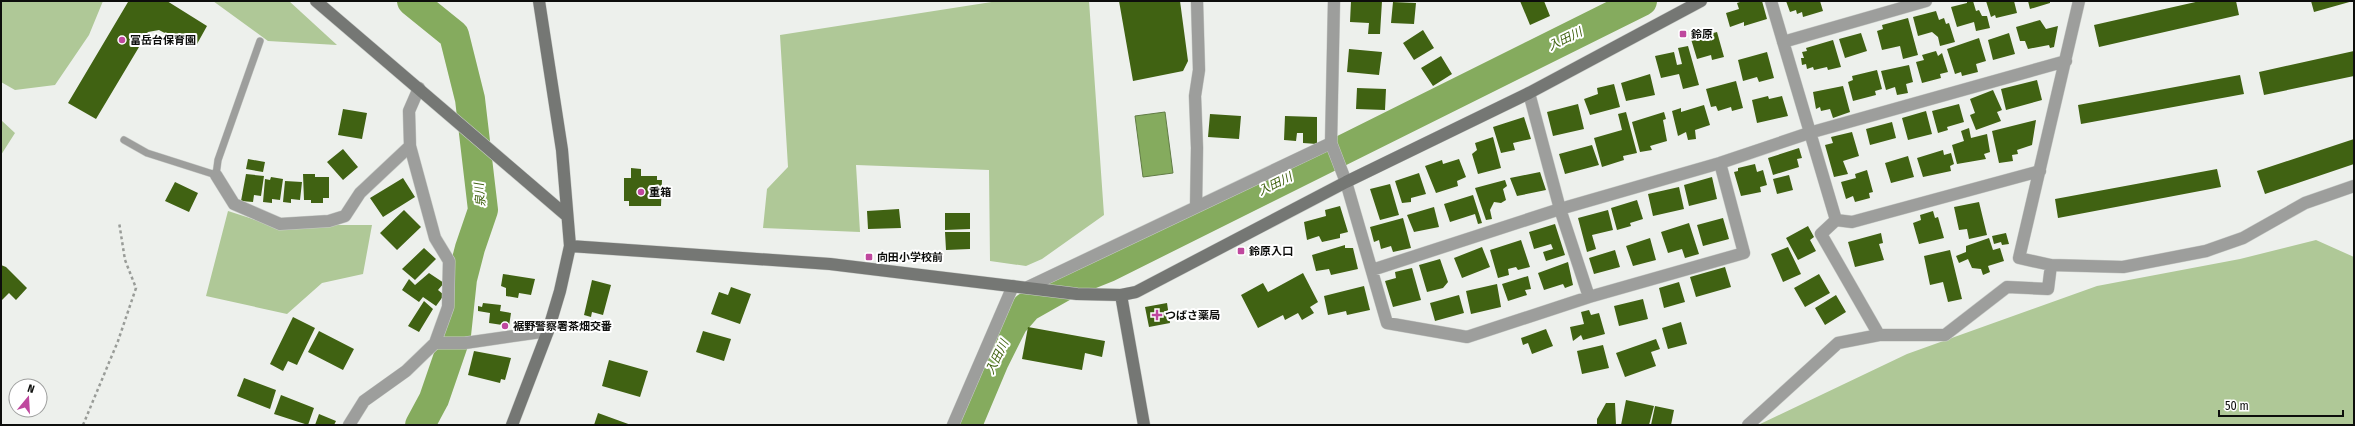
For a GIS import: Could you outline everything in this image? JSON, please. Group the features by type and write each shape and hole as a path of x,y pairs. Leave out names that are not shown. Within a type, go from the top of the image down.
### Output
{"street":[{"path":"512,425 548,331 560,291 570,246 562,150 539,1"},
{"path":"1196,207 1197,148 1195,96 1199,70 1197,1"},
{"path":"1334,1 1332,146 1346,182 1387,323 1467,337 1589,297 1744,253 1720,163"},
{"path":"570,246 830,264 1078,294 1121,295 1153,284 1346,182 1530,93 1701,1"},
{"path":"1771,1 1836,220"},
{"path":"1783,42 1926,1"},
{"path":"2079,1 2019,258 2051,265 2123,267 2206,251 2243,238 2305,203 2354,186"},
{"path":"319,2 567,216"},
{"path":"1372,270 1560,209 1720,163 1809,133 2066,61"},
{"path":"349,425 364,401 406,372 439,343 448,306 449,261 434,238 410,146 409,110 419,88"},
{"path":"1530,93 1560,209 1589,297"},
{"path":"216,176 234,204 280,224 329,222 345,216 360,193 410,146"},
{"path":"1028,287 1196,207 1332,146"},
{"path":"1836,220 1852,222 2040,171"},
{"path":"1836,220 1821,234 1879,335"},
{"path":"1748,425 1838,343 1879,335 1945,336 2007,287 2048,289 2051,265"},
{"path":"953,425 1013,286"},
{"path":"1121,295 1144,425"},
{"path":"439,343 465,343 548,331"}],"lane":[{"path":"124,140 147,153 216,176 218,160 260,42"}],"path":[{"path":"83,425 118,341 136,288 125,260 119,222"}],"shaded area":[{"path":"1,1 103,1 89,35 55,85 15,90 1,82"},
{"path":"213,1 289,1 337,45 268,41"},
{"path":"998,1 1089,1 1104,215 1042,259 1026,266 990,261 989,170 856,165 860,232 763,228 767,189 788,167 780,35"},
{"path":"1165,112 1173,173 1143,177 1135,116"},
{"path":"1,120 15,133 1,155"},
{"path":"228,211 272,225 372,225 363,274 322,283 287,314 206,296"},
{"path":"2316,240 2354,257 2354,425 1758,425 1907,354 2097,286 2240,259"}],"building":[{"path":"126,1 167,1 207,26 197,44 181,36 178,40 159,30 148,32 96,119 68,103 128,2"},
{"path":"1119,1 1180,1 1188,61 1183,71 1133,81"},
{"path":"1351,1 1382,1 1380,34 1368,34 1369,23 1350,22"},
{"path":"1520,1 1544,1 1550,16 1530,25"},
{"path":"1743,1 1762,1 1767,19 1744,26 1744,22 1730,27 1726,13 1739,9 1737,3"},
{"path":"1786,1 1820,1 1823,11 1803,17 1802,12 1797,14 1796,10 1790,12"},
{"path":"1967,1 1973,1 1976,11 1979,10 1982,16 1987,16 1990,28 1976,31 1974,22 1957,27 1951,7 1967,3"},
{"path":"1986,1 2014,1 2017,13 1996,18 1995,15 1991,17"},
{"path":"2028,1 2050,1 2050,3 2030,9"},
{"path":"2200,1 2236,1 2239,15 2099,47 2094,25"},
{"path":"2311,1 2353,1 2314,12"},
{"path":"1393,2 1416,3 1414,24 1391,23"},
{"path":"1936,11 1939,20 1944,18 1946,24 1949,23 1955,42 1940,46 1938,37 1932,32 1918,36 1913,17"},
{"path":"1908,18 1918,55 1903,59 1900,46 1882,50 1877,31 1883,29 1882,25"},
{"path":"2040,20 2046,29 2058,26 2054,47 2050,48 2049,45 2028,49 2025,41 2020,41 2016,27"},
{"path":"1423,30 1434,48 1414,60 1403,43"},
{"path":"1717,32 1724,57 1712,60 1711,55 1697,59 1691,39"},
{"path":"1861,33 1867,51 1845,58 1839,39"},
{"path":"2009,33 2015,54 1993,60 1988,40"},
{"path":"1979,38 1986,61 1976,64 1978,72 1962,76 1961,72 1955,74 1947,49"},
{"path":"1833,40 1841,67 1828,70 1827,67 1814,70 1813,67 1807,69 1806,64 1802,65 1801,58 1804,58 1802,52 1807,51 1806,48"},
{"path":"1688,46 1699,85 1683,89 1679,74 1661,78 1655,56 1674,52 1677,65 1682,64 1678,48"},
{"path":"1349,49 1382,52 1379,75 1347,72"},
{"path":"1936,51 1938,56 1942,53 1948,72 1940,74 1941,78 1922,83 1916,62 1924,60 1922,55"},
{"path":"2354,51 2354,76 2264,95 2259,72"},
{"path":"1767,52 1774,78 1759,82 1757,77 1743,81 1738,60"},
{"path":"1441,56 1452,74 1433,86 1421,68"},
{"path":"1909,65 1913,82 1906,84 1908,93 1897,95 1895,87 1886,90 1881,71"},
{"path":"1877,70 1882,89 1875,91 1876,95 1853,101 1848,82 1853,80 1852,76"},
{"path":"1650,74 1655,95 1626,101 1621,83"},
{"path":"2240,75 2244,94 2081,124 2078,105"},
{"path":"2037,80 2042,100 2006,110 2001,89"},
{"path":"1736,81 1743,108 1732,111 1731,107 1718,111 1716,106 1711,107 1706,89"},
{"path":"1614,84 1620,107 1590,115 1584,99 1598,94 1597,88"},
{"path":"1843,86 1850,112 1833,118 1830,109 1821,111 1820,107 1816,109 1813,92"},
{"path":"1357,88 1386,89 1385,110 1356,109"},
{"path":"1993,90 2002,110 1997,112 2001,121 1976,130 1970,115 1975,113 1970,99"},
{"path":"1768,96 1769,99 1782,96 1788,116 1757,123 1752,100"},
{"path":"1578,104 1584,129 1553,136 1547,112"},
{"path":"1959,104 1964,122 1947,127 1948,130 1938,133 1932,111"},
{"path":"1704,105 1710,125 1695,130 1696,139 1688,140 1686,132 1678,136 1672,111 1681,108 1681,112"},
{"path":"343,109 367,113 362,139 338,135"},
{"path":"1926,111 1932,134 1908,140 1902,118"},
{"path":"1626,112 1637,153 1623,156 1624,160 1602,167 1594,138 1622,130 1618,114"},
{"path":"1664,112 1666,119 1663,120 1667,141 1650,146 1652,150 1640,152 1632,122"},
{"path":"1210,114 1241,116 1239,139 1208,137"},
{"path":"1285,116 1317,117 1317,144 1303,143 1303,133 1297,133 1296,141 1284,140"},
{"path":"1524,117 1531,139 1513,143 1515,150 1501,153 1493,127"},
{"path":"2036,120 2032,145 2017,150 2018,154 2012,155 2013,161 1999,163 1992,131"},
{"path":"1892,122 1896,138 1870,145 1866,129"},
{"path":"1969,128 1971,138 1987,134 1990,152 1984,154 1986,159 1957,164 1952,145 1964,141 1961,131"},
{"path":"1852,132 1859,156 1843,161 1848,174 1834,177 1825,145 1833,143 1831,137"},
{"path":"1493,137 1501,168 1478,174 1472,154 1477,150 1475,143"},
{"path":"2354,139 2354,164 2265,194 2257,171"},
{"path":"1592,145 1599,165 1565,174 1559,154"},
{"path":"1799,148 1802,158 1797,159 1799,167 1773,175 1768,158"},
{"path":"343,149 358,167 343,180 327,162"},
{"path":"1943,150 1944,155 1951,153 1954,164 1950,166 1951,171 1923,177 1917,158"},
{"path":"1908,156 1914,177 1891,183 1885,163"},
{"path":"248,159 265,162 263,172 246,169"},
{"path":"1459,159 1466,177 1457,181 1458,186 1436,193 1425,166 1442,160 1443,164"},
{"path":"1755,164 1757,172 1763,170 1767,185 1760,187 1761,192 1741,196 1734,172 1738,171 1738,168"},
{"path":"631,168 641,169 641,176 657,176 657,180 662,180 661,206 629,206 629,201 624,201 624,178 631,178"},
{"path":"2217,169 2221,187 2058,218 2055,199"},
{"path":"1867,170 1873,192 1869,193 1870,198 1855,202 1853,196 1846,199 1841,182 1856,178 1855,174"},
{"path":"1540,172 1546,190 1517,196 1510,178"},
{"path":"1419,173 1426,194 1411,198 1411,202 1402,203 1395,181"},
{"path":"246,174 264,176 261,196 254,195 253,202 241,201"},
{"path":"303,174 315,174 315,177 329,177 329,198 323,198 323,203 311,203 311,200 304,200"},
{"path":"1789,175 1793,190 1777,194 1773,179"},
{"path":"271,177 283,179 280,200 272,199 272,203 263,202 265,179 270,180"},
{"path":"1712,177 1717,199 1689,206 1684,185"},
{"path":"403,178 415,197 383,217 370,198"},
{"path":"1505,180 1507,186 1503,189 1506,200 1501,203 1494,202 1490,210 1492,219 1486,220 1475,188"},
{"path":"285,181 302,182 300,200 291,199 291,203 283,202"},
{"path":"175,182 198,193 189,212 165,201"},
{"path":"1390,184 1399,215 1380,220 1370,189"},
{"path":"1679,187 1684,209 1653,216 1648,194"},
{"path":"1473,195 1482,223 1478,224 1475,214 1450,222 1444,204"},
{"path":"1637,200 1643,219 1630,223 1631,226 1617,230 1611,208"},
{"path":"1979,202 1987,235 1969,239 1967,229 1959,230 1954,207"},
{"path":"1340,206 1348,232 1340,234 1340,238 1322,242 1319,236 1307,240 1304,222 1326,216 1325,210"},
{"path":"1434,207 1439,227 1414,232 1407,215"},
{"path":"899,209 901,228 868,229 867,211"},
{"path":"404,210 421,227 397,250 380,233"},
{"path":"1608,210 1613,230 1592,235 1596,249 1587,252 1578,218"},
{"path":"1933,211 1935,218 1938,217 1944,238 1919,244 1913,223 1921,220 1920,215"},
{"path":"945,213 970,213 970,229 945,230"},
{"path":"1403,218 1411,248 1393,252 1391,246 1381,249 1379,240 1374,242 1370,227"},
{"path":"1723,218 1729,239 1703,246 1697,225"},
{"path":"1689,223 1699,254 1685,258 1682,249 1668,253 1661,232"},
{"path":"1555,224 1565,255 1546,261 1543,252 1553,249 1551,244 1534,249 1529,232"},
{"path":"1808,226 1814,237 1810,240 1816,251 1798,260 1786,238"},
{"path":"945,232 970,232 970,249 946,250"},
{"path":"1881,233 1883,243 1879,244 1884,260 1855,267 1848,242"},
{"path":"2006,233 2009,244 2002,245 2001,242 1994,244 1992,236"},
{"path":"1650,238 1656,260 1633,266 1626,246"},
{"path":"1989,238 1993,250 2000,248 2004,261 1988,266 1990,272 1983,275 1981,269 1972,268 1968,259 1959,263 1956,256 1966,252 1966,246"},
{"path":"1521,240 1530,267 1518,270 1516,267 1508,269 1509,275 1498,278 1490,250"},
{"path":"1345,245 1345,248 1353,248 1358,269 1331,275 1329,269 1316,271 1312,255"},
{"path":"1482,247 1490,267 1462,278 1454,258"},
{"path":"1788,247 1801,274 1783,282 1771,254"},
{"path":"424,248 436,259 415,280 402,269"},
{"path":"1615,250 1620,267 1594,274 1589,258"},
{"path":"1950,250 1962,299 1948,302 1943,282 1930,285 1924,256"},
{"path":"1440,259 1448,282 1443,288 1427,292 1419,265"},
{"path":"1568,262 1573,285 1565,288 1563,284 1544,290 1538,273"},
{"path":"1,265 6,267 27,288 16,300 9,293 1,301"},
{"path":"1725,267 1731,287 1696,297 1690,277"},
{"path":"1412,268 1421,300 1393,307 1385,281 1396,278 1395,272"},
{"path":"429,273 444,283 438,290 444,295 436,306 423,297 419,302 402,290 409,279 415,285"},
{"path":"1303,273 1318,302 1310,307 1314,313 1302,320 1298,313 1285,320 1283,315 1258,328 1241,295 1263,283 1268,292"},
{"path":"503,274 535,279 531,295 519,293 518,298 506,296 506,288 501,286"},
{"path":"1819,274 1830,293 1805,307 1794,288"},
{"path":"1528,276 1531,289 1525,290 1527,295 1508,301 1502,284"},
{"path":"592,280 611,285 603,315 592,312 591,317 584,315"},
{"path":"1679,282 1685,302 1664,308 1659,288"},
{"path":"1497,284 1501,307 1471,314 1466,291"},
{"path":"1364,286 1370,310 1347,315 1346,311 1328,315 1324,296"},
{"path":"731,287 751,294 740,324 711,314 719,292 728,295"},
{"path":"1459,295 1464,313 1435,321 1430,303"},
{"path":"1836,295 1846,312 1825,325 1815,308"},
{"path":"1643,299 1648,319 1619,326 1614,306"},
{"path":"424,301 433,309 419,332 408,326"},
{"path":"483,303 501,305 500,311 511,313 509,326 489,323 490,313 478,311 478,306 482,307"},
{"path":"1167,303 1170,323 1149,327 1145,307"},
{"path":"1589,310 1591,315 1599,313 1605,334 1583,340 1581,335 1573,341 1570,327 1584,324 1581,312"},
{"path":"293,317 315,328 297,365 288,361 283,371 270,364"},
{"path":"1681,322 1687,344 1668,349 1662,328"},
{"path":"1028,327 1105,341 1102,357 1085,353 1082,370 1022,359"},
{"path":"1546,329 1553,346 1532,354 1528,343 1523,345 1521,338"},
{"path":"319,331 354,349 343,370 308,352"},
{"path":"703,331 731,339 724,361 696,352"},
{"path":"1656,339 1660,349 1651,352 1656,366 1625,377 1616,353"},
{"path":"1603,345 1609,368 1582,374 1577,351"},
{"path":"474,351 511,358 505,380 501,379 500,383 468,375"},
{"path":"609,360 648,371 640,397 602,386"},
{"path":"244,378 276,390 270,409 237,396"},
{"path":"281,395 314,408 308,425 274,414"},
{"path":"1626,400 1654,406 1649,425 1621,425"},
{"path":"1606,403 1615,403 1616,425 1597,425 1597,419"},
{"path":"1655,406 1674,410 1671,425 1651,425"},
{"path":"598,413 631,425 594,425"},
{"path":"319,414 336,421 334,425 315,425"}],"waterway":[{"name":"泉川","path":"412,1 454,35 470,99 483,210 470,248 462,279 456,335 434,399 420,425"},
{"name":"入田川","path":"967,425 994,361 1013,323 1027,307 1073,281 1108,267 1642,1"}],"place":[{"name":"鈴原","path":"1683,34"},
{"name":"冨岳台保育園","path":"122,40"},
{"name":"重箱","path":"641,192"},
{"name":"鈴原入口","path":"1241,251"},
{"name":"向田小学校前","path":"869,257"},
{"name":"つばさ薬局","path":"1157,315"},
{"name":"裾野警察署茶畑交番","path":"505,326"}]}
